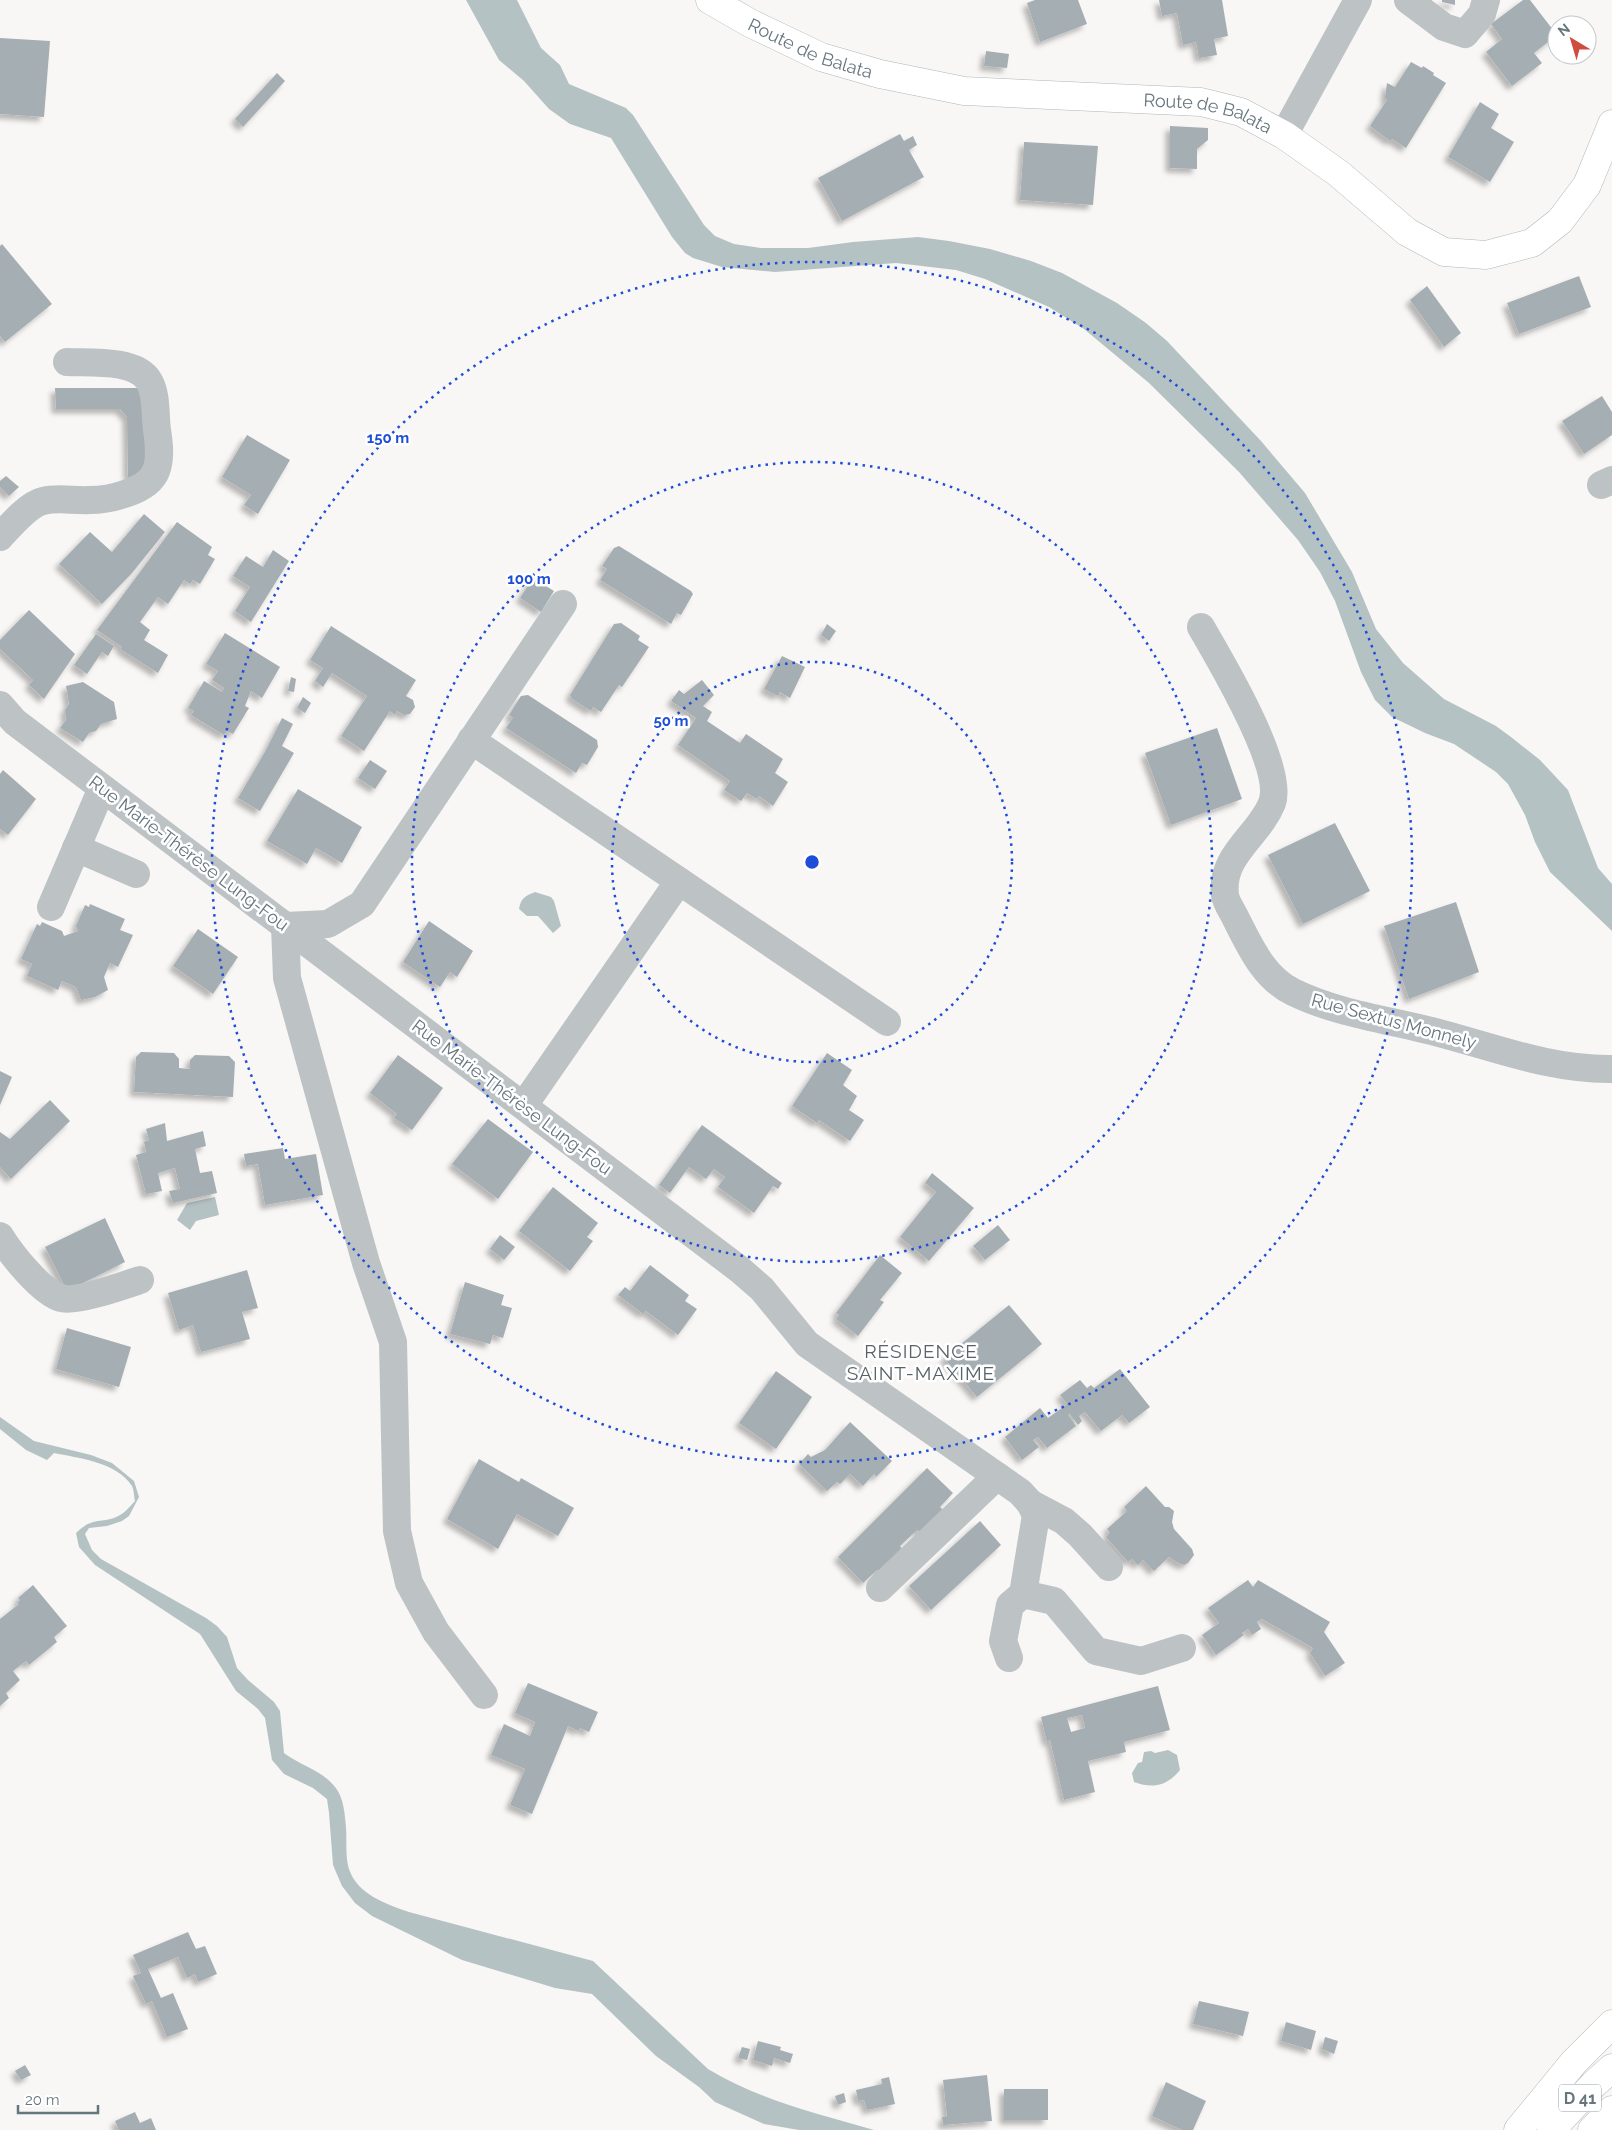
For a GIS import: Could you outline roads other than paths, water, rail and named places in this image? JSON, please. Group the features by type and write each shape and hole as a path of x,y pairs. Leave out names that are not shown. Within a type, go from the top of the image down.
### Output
{"main road":[{"name":"Route de Balata","path":"710,0 750,23 821,57 880,74 964,92 1202,102 1241,112 1284,134 1338,173 1407,232 1444,252 1486,255 1532,243 1560,221 1587,185 1612,124"},
{"path":"1518,2130 1574,2062 1612,2024"},
{"name":"D 41","path":"1551,2130 1594,2084 1612,2068"},
{"name":"D 41","path":"1592,2130 1612,2110"}],"street":[{"path":"1284,134 1358,0"},
{"path":"1408,0 1444,27 1465,34 1482,14 1486,0"},
{"path":"0,537 24,513 42,501 108,500 137,489 156,472 160,451 153,394 150,382 143,373 124,366 67,362"},
{"path":"484,1695 436,1632 409,1583 397,1531 393,1342 366,1263 287,978 285,926 328,924 362,904 563,604"},
{"name":"Rue Sextus Monnely","path":"1201,627 1240,697 1271,770 1274,788 1273,801 1267,814 1230,862 1225,877 1225,896 1258,961 1280,984 1293,992 1340,1010 1438,1032 1551,1064 1612,1069"},
{"name":"Rue Marie-Thérèse Lung-Fou","path":"0,705 15,722 739,1269 762,1289 807,1344 997,1476 1025,1498 1064,1521 1080,1535 1109,1567"},
{"path":"471,740 887,1022"},
{"path":"51,907 102,788"},
{"path":"76,848 136,874"},
{"path":"524,1105 679,881"},
{"path":"1,1241 18,1263 44,1287 62,1299 78,1298 140,1280"},
{"path":"880,1588 997,1476"},
{"path":"1009,1658 1002,1641 1010,1605 1023,1594 1036,1516 1025,1498"},
{"path":"1023,1594 1054,1601 1096,1651 1141,1661 1182,1648"}],"district":[{"name":"RÉSIDENCE SAINT-MAXIME","path":"921,1362"}]}
